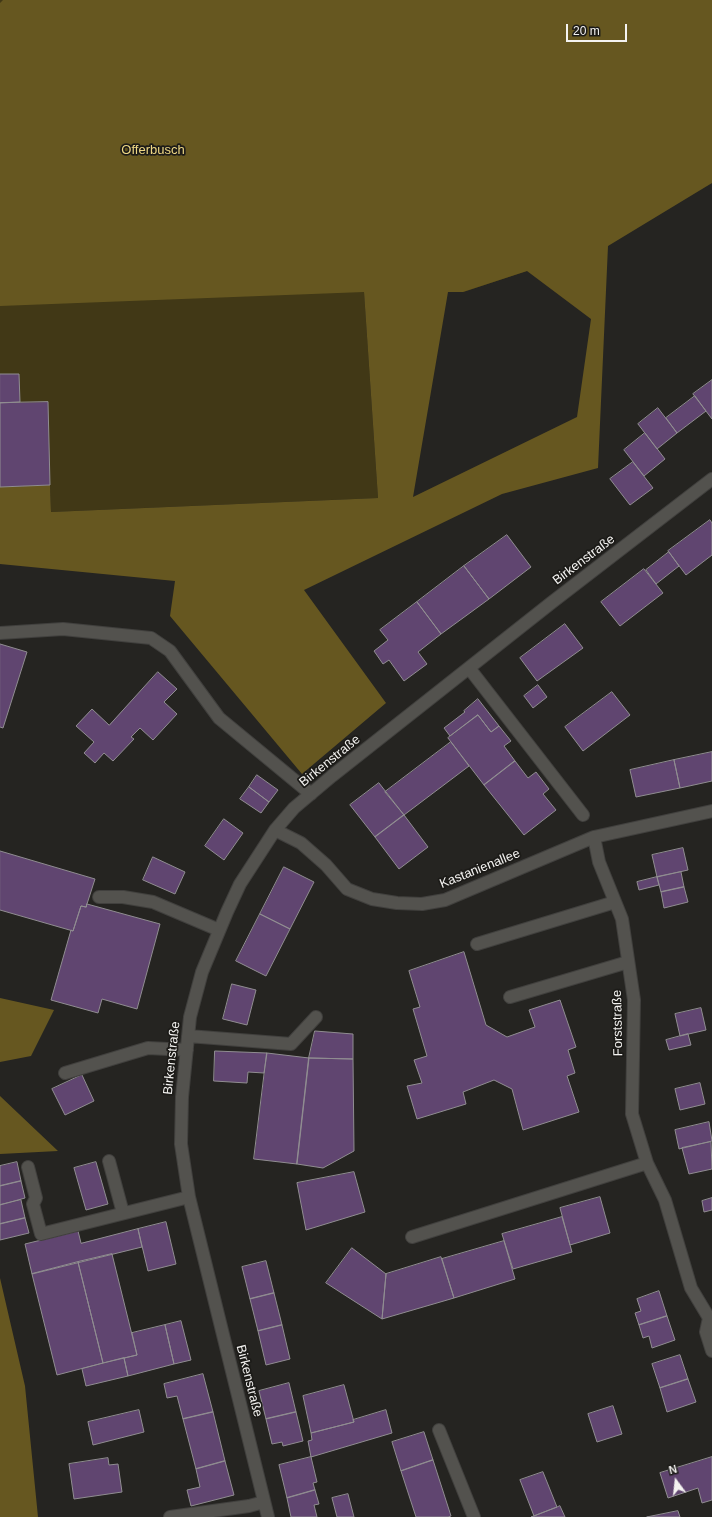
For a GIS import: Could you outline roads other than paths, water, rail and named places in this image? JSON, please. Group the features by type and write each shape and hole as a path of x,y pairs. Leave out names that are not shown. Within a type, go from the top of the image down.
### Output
{"street":[{"name":"Birkenstraße","path":"268,1517 189,1197 181,1144 182,1097 190,1017 202,972 219,930 240,884 275,830 294,808 551,602 712,479"},
{"path":"0,633 62,629 151,638 170,651 219,718 311,794"},
{"path":"469,668 583,815"},
{"name":"Kastanienallee","path":"275,830 301,843 326,865 347,888 372,899 397,903 422,904 445,900 594,837 712,811"},
{"name":"Forststraße","path":"594,837 599,862 622,919 634,1000 632,1114 647,1163 665,1200 691,1288 710,1318 706,1332 712,1351"},
{"path":"99,897 122,897 153,902 219,930"},
{"path":"477,944 615,902"},
{"path":"510,997 628,962"},
{"path":"188,1036 291,1044 316,1017"},
{"path":"65,1073 148,1048 187,1050"},
{"path":"109,1161 123,1213"},
{"path":"412,1237 647,1163"},
{"path":"28,1167 36,1198 33,1204 42,1234 189,1197"},
{"path":"439,1430 474,1517"},
{"path":"170,1517 249,1506 264,1502"}],"park label":[{"name":"Offerbusch","path":"153,150"}]}
